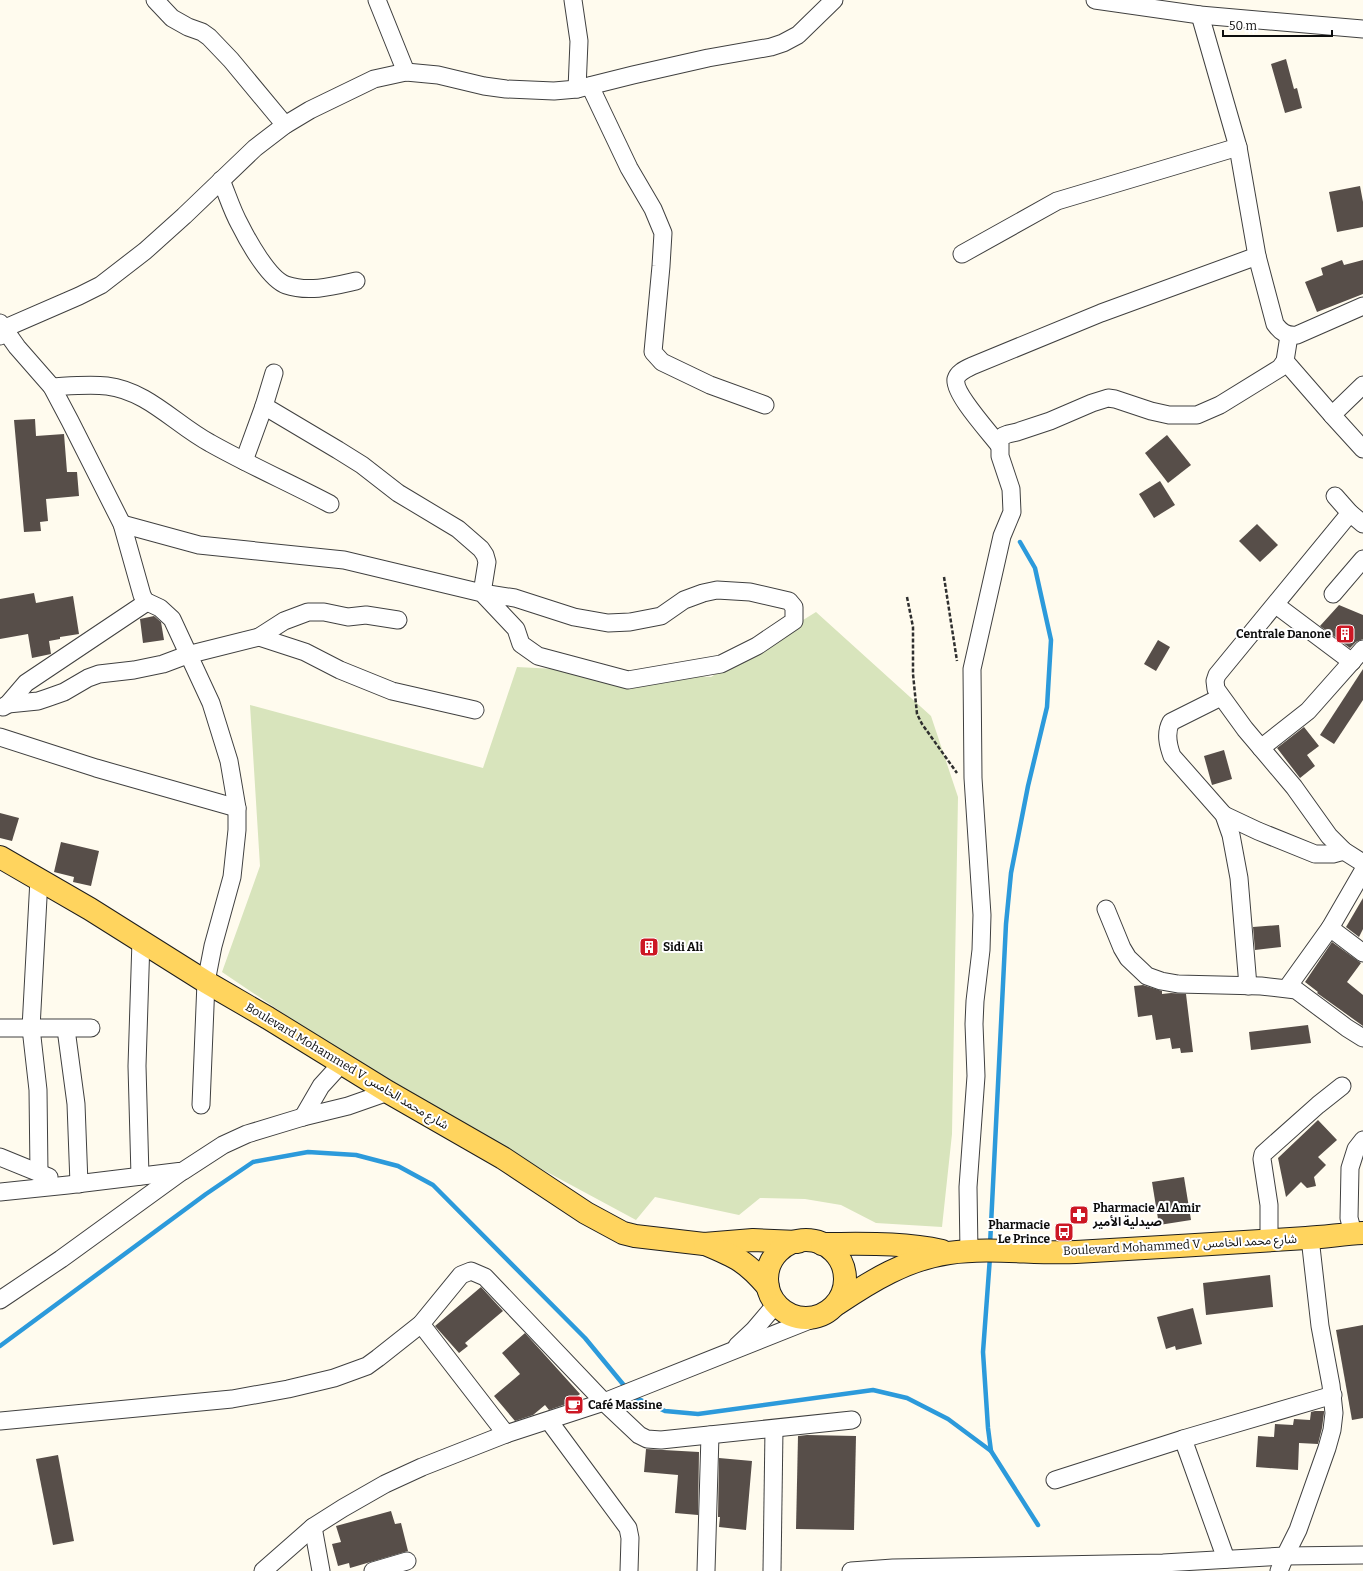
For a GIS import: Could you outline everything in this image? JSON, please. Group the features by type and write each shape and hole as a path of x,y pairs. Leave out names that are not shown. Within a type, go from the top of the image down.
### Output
{"main road":[{"name":"Boulevard Mohammed V شارع محمد الخامس","path":"0,857 141,940 206,982 268,1018 341,1064 503,1158 586,1213 623,1232 635,1236 704,1244 753,1240 798,1242"},
{"name":"Boulevard Mohammed V شارع محمد الخامس","path":"822,1244 896,1244 968,1252 1068,1253 1269,1241 1358,1233"},
{"path":"810,1241 822,1244 832,1250 840,1259 844,1270 845,1282 843,1294 828,1310 808,1318 796,1317 785,1312 772,1296 768,1272 774,1258 780,1251 789,1245 798,1242 810,1241"},
{"name":"Boulevard Mohammed V شارع محمد الخامس","path":"704,1244 741,1260 755,1271 772,1296"},
{"name":"Boulevard Mohammed V شارع محمد الخامس","path":"828,1310 873,1280 894,1270 911,1263 968,1252"}],"street":[{"path":"155,0 172,18 188,27 202,32 209,37 231,60 285,125"},
{"path":"377,0 406,72"},
{"path":"573,0 579,41 583,87 653,209 663,233 653,352 662,362 669,366 710,385 765,405"},
{"path":"201,1105 206,982 213,946 232,877 237,830 237,808 229,762 211,704 187,655 172,619 160,608 147,602 142,595 122,524 52,386 1,329 80,296 101,284 145,250 184,216 255,148 285,125 310,110 374,79 406,72 438,75 484,86 506,89 554,91 583,87 633,74 708,58 771,47 783,43 798,35 834,0"},
{"path":"1095,0 1200,15 1363,29"},
{"path":"1200,15 1238,147 1257,256 1272,318 1279,330 1289,336 1297,335 1363,306"},
{"path":"962,254 1057,201 1238,147"},
{"path":"221,180 239,224 264,263 278,280 285,285 293,287 318,288 356,281"},
{"path":"999,445 959,395 956,381 959,374 972,366 1101,313 1257,256"},
{"path":"968,1252 968,1186 976,1076 974,1024 981,950 982,915 974,795 972,669 1002,536 1012,512 1010,489 1000,456 999,445 1003,436 1050,421 1092,403 1108,398 1116,399 1151,412 1169,416 1197,415 1220,405 1280,368 1285,361 1289,336"},
{"path":"1285,361 1363,449"},
{"path":"244,461 274,373"},
{"path":"1332,415 1363,385"},
{"path":"52,386 108,386 128,392 159,408 208,443 293,484 330,504"},
{"path":"264,406 338,450 398,493 458,529 481,549 485,555 487,562 482,594"},
{"path":"1335,496 1357,518 1276,605 1217,675 1215,685 1221,697 1294,787 1329,836 1344,852 1363,863"},
{"path":"122,524 199,545 344,560 482,594 515,598 574,617 608,623 630,622 661,616 684,600 703,593 718,590 750,592 789,601 794,607 794,621 757,646 721,664 628,680 538,656 521,644 516,629 482,594"},
{"path":"1333,594 1363,559"},
{"path":"4,707 26,683 147,602"},
{"path":"1276,605 1352,662"},
{"path":"4,707 47,698 64,692 99,674 162,664 187,655 259,637 284,621 308,612 324,612 348,618 366,615 398,620"},
{"path":"259,637 305,652 340,670 392,691 475,710"},
{"path":"1261,748 1308,711 1363,650"},
{"path":"1221,697 1171,722 1168,726 1167,733 1168,746 1172,756 1224,816 1231,835 1239,878 1248,986"},
{"path":"0,737 96,768 237,808"},
{"path":"1224,816 1315,854 1333,854 1344,852"},
{"path":"1287,988 1330,928 1363,870"},
{"path":"39,879 31,1028 38,1090 39,1173"},
{"path":"1106,909 1122,948 1128,958 1147,976 1161,981 1178,984 1248,986 1287,988 1296,990 1324,1012 1363,1038"},
{"path":"1330,928 1363,953"},
{"path":"140,1176 137,1066 141,940"},
{"path":"0,1028 91,1028"},
{"path":"66,1029 76,1104 73,1185"},
{"path":"304,1117 321,1086 341,1064"},
{"path":"1269,1241 1269,1205 1262,1155 1318,1105 1342,1086"},
{"path":"0,1300 61,1259 183,1171 223,1145 259,1130 348,1106 388,1092"},
{"path":"1358,1233 1349,1218 1350,1168 1356,1149 1363,1140"},
{"path":"0,1156 39,1173 73,1185"},
{"path":"0,1192 73,1185 183,1171"},
{"path":"1282,1563 1298,1530 1327,1448 1333,1419 1333,1395 1320,1326 1310,1238"},
{"path":"0,1421 232,1399 282,1390 334,1378 367,1366 421,1324 461,1276 468,1272 474,1272 485,1277 607,1400 639,1435 647,1439 662,1440 852,1420"},
{"path":"728,1354 754,1330 772,1296"},
{"path":"263,1571 313,1527 385,1484 422,1467 506,1434 549,1421 728,1354 828,1310"},
{"path":"421,1324 506,1434"},
{"path":"1055,1480 1183,1439 1333,1395"},
{"path":"549,1421 628,1528 630,1538 629,1571"},
{"path":"772,1571 774,1429"},
{"path":"706,1571 710,1435"},
{"path":"1183,1439 1226,1559"},
{"path":"313,1527 321,1571"},
{"path":"851,1571 893,1568 1163,1563 1226,1559 1282,1563 1363,1554"},
{"path":"373,1571 407,1561"}],"path":[{"path":"944,577 957,664"},
{"path":"907,597 913,627 913,674 917,714 933,740 974,795"}],"green space":[{"path":"816,612 931,716 958,797 952,1134 942,1227 876,1223 841,1205 805,1199 760,1198 739,1215 655,1197 636,1220 434,1111 342,1053 222,972 260,866 250,705 483,768 517,667 711,677"}],"building":[{"path":"1286,59 1294,89 1297,88 1302,108 1285,113 1271,64"},
{"path":"1360,186 1363,202 1363,227 1337,232 1329,192"},
{"path":"1342,260 1344,265 1363,260 1363,294 1317,312 1305,282 1323,275 1321,268"},
{"path":"35,419 36,436 64,434 67,472 77,472 79,496 46,499 48,521 40,522 41,531 24,532 14,420"},
{"path":"1167,435 1191,465 1168,483 1145,453"},
{"path":"1160,481 1175,505 1154,518 1139,494"},
{"path":"1257,524 1278,545 1260,562 1239,541"},
{"path":"34,593 36,603 73,596 79,634 60,637 60,639 49,641 51,654 32,658 28,634 0,639 0,599"},
{"name":"Centrale Danone","path":"1339,605 1363,615 1363,639 1356,642 1350,648 1320,626"},
{"path":"154,616 161,622 164,640 143,643 140,619"},
{"path":"1158,640 1170,647 1156,671 1144,664"},
{"path":"1363,669 1363,700 1334,744 1320,735"},
{"path":"1304,727 1319,746 1307,755 1315,766 1300,778 1277,748"},
{"path":"1224,750 1232,779 1212,785 1204,756"},
{"path":"0,813 19,818 12,841 0,838"},
{"path":"61,842 99,851 91,886 73,882 74,877 54,872"},
{"path":"1363,898 1363,929 1359,937 1346,927"},
{"path":"1279,925 1281,947 1255,950 1253,927"},
{"name":"Sidi Ali","path":"654,939 656,953 643,955 641,941"},
{"path":"1332,942 1361,963 1347,982 1363,995 1363,1026 1317,993 1318,992 1305,982"},
{"path":"1143,985 1162,991 1162,994 1186,994 1193,1052 1181,1053 1180,1048 1172,1049 1170,1038 1156,1040 1152,1015 1138,1017 1134,986"},
{"path":"1308,1025 1311,1043 1251,1050 1249,1032"},
{"path":"1318,1120 1337,1140 1318,1157 1326,1165 1314,1177 1316,1186 1307,1188 1301,1182 1286,1197 1278,1158"},
{"path":"1184,1177 1191,1220 1159,1225 1152,1182"},
{"path":"1270,1275 1273,1307 1206,1315 1203,1283"},
{"path":"481,1287 503,1311 465,1343 468,1346 459,1353 435,1326"},
{"path":"1193,1308 1202,1344 1176,1350 1175,1346 1166,1349 1157,1317"},
{"path":"1363,1325 1363,1418 1352,1420 1336,1330"},
{"path":"525,1333 580,1394 569,1403 549,1410 545,1405 533,1415 515,1421 494,1396 520,1374 502,1353"},
{"path":"1324,1411 1318,1444 1299,1443 1298,1470 1256,1467 1258,1436 1274,1437 1275,1424 1293,1425 1294,1419 1310,1420 1311,1412"},
{"path":"798,1436 856,1436 854,1530 796,1529"},
{"path":"646,1449 699,1452 698,1515 675,1513 678,1475 644,1472"},
{"path":"58,1455 74,1541 53,1545 36,1459"},
{"path":"719,1458 752,1461 746,1530 719,1527"},
{"path":"391,1511 395,1524 401,1523 408,1551 350,1568 349,1563 338,1566 332,1544 341,1542 336,1526"}],"waterway":[{"path":"990,1245 1006,924 1011,873 1028,786 1047,707 1051,640 1035,568 1020,542"},
{"path":"0,1346 206,1194 253,1162 308,1152 356,1155 398,1166 433,1185 585,1338 627,1389"},
{"path":"990,1257 983,1352 991,1451"},
{"path":"632,1395 665,1411 698,1414 873,1390 907,1398 948,1419 991,1451 1038,1525"}],"place":[{"name":"Centrale Danone","path":"1345,634"},
{"name":"Sidi Ali","path":"649,947"},
{"name":"Pharmacie Al Amir صيدلية الأمير","path":"1079,1215"},
{"name":"Pharmacie Le Prince","path":"1064,1232"},
{"name":"Café Massine","path":"574,1405"}]}
